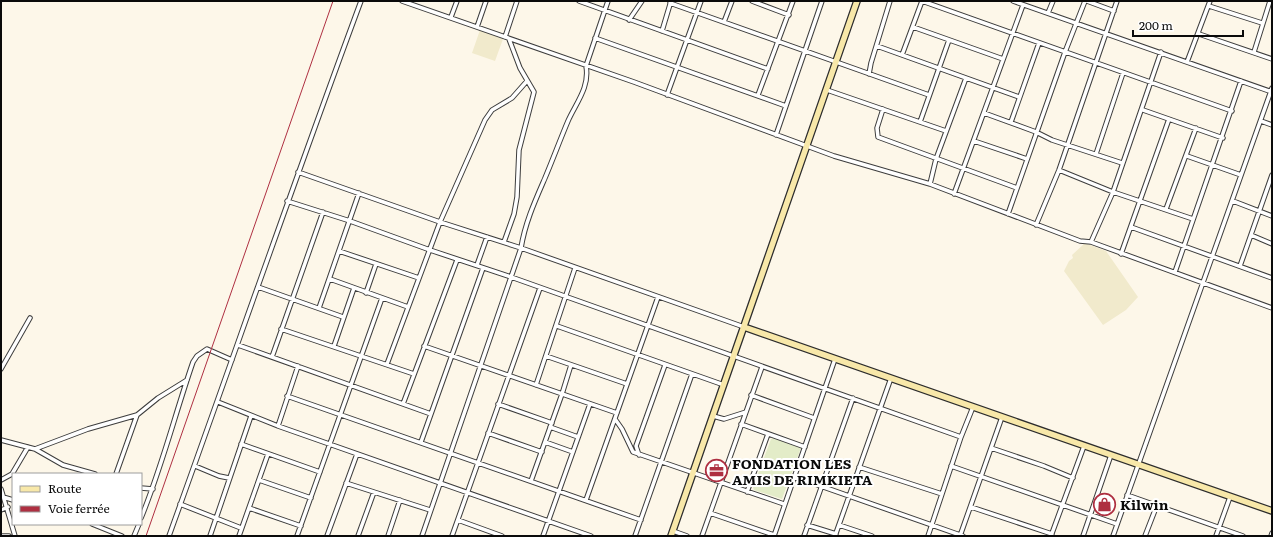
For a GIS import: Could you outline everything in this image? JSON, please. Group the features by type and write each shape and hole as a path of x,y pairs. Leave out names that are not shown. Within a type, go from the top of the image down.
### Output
{"street":[{"path":"169,536 218,402 287,201 361,1"},
{"path":"402,1 451,17 806,146 930,184 1080,242 1092,242 1121,254 1203,282 1272,308"},
{"path":"451,17 457,1"},
{"path":"477,27 486,1"},
{"path":"504,242 514,214 517,197 519,150 534,95 533,89 520,68 507,38 517,1"},
{"path":"579,1 629,20 662,30 768,68"},
{"path":"422,536 438,483 521,248 524,231 531,211 568,121 582,94 587,74 586,66 608,1"},
{"path":"629,20 642,1"},
{"path":"667,95 701,1"},
{"path":"724,22 732,1"},
{"path":"752,1 761,2 788,15"},
{"path":"758,95 793,1"},
{"path":"776,135 806,52 822,1"},
{"path":"687,536 672,534 857,1"},
{"path":"869,74 890,1"},
{"path":"902,55 922,1 1232,111"},
{"path":"1013,1 1272,91 1113,536"},
{"path":"1048,13 1053,1"},
{"path":"1008,214 1065,52 1086,1 1114,11"},
{"path":"1036,225 1059,170 1117,1"},
{"path":"1187,62 1210,1"},
{"path":"1254,52 1270,1"},
{"path":"662,30 671,2 697,13 929,95"},
{"path":"954,194 1024,5"},
{"path":"1209,6 1262,23"},
{"path":"913,27 1003,59"},
{"path":"1198,34 1272,59"},
{"path":"595,38 786,106"},
{"path":"920,122 949,40"},
{"path":"1010,122 1039,43"},
{"path":"877,46 1019,97"},
{"path":"1092,242 1113,192 1122,163 1143,110 1161,52"},
{"path":"1096,154 1123,72"},
{"path":"930,184 936,159 966,78"},
{"path":"387,364 440,222 487,115 492,110 512,98 527,81"},
{"path":"1175,272 1223,138 1241,81"},
{"path":"827,90 946,131"},
{"path":"883,109 877,128 878,137 936,159 964,167 1017,188"},
{"path":"1143,110 1223,138"},
{"path":"984,113 1036,132 1052,140 1122,163"},
{"path":"1121,254 1169,119"},
{"path":"1261,121 1272,125"},
{"path":"1166,209 1187,156 1196,128"},
{"path":"974,141 1028,159"},
{"path":"1187,156 1241,175"},
{"path":"1059,170 1113,192 1193,219"},
{"path":"298,172 440,222 504,242 1272,511"},
{"path":"1240,266 1272,175"},
{"path":"319,308 359,193"},
{"path":"287,201 350,221 457,260 477,265 762,367 826,387 962,437"},
{"path":"1233,201 1272,216"},
{"path":"272,357 291,299 323,212"},
{"path":"1131,227 1272,278"},
{"path":"1251,235 1272,244"},
{"path":"477,265 487,237"},
{"path":"339,251 419,278"},
{"path":"403,404 457,260"},
{"path":"366,293 376,264"},
{"path":"421,442 483,268"},
{"path":"536,384 567,297 575,268"},
{"path":"330,279 408,307"},
{"path":"258,287 343,317"},
{"path":"334,346 354,288"},
{"path":"452,536 540,288"},
{"path":"586,500 658,297"},
{"path":"297,536 382,298"},
{"path":"1,369 30,318"},
{"path":"557,326 665,365 724,384"},
{"path":"281,328 414,374"},
{"path":"238,345 431,414"},
{"path":"424,346 617,413"},
{"path":"142,516 153,489 193,362 197,356 207,349 232,360"},
{"path":"546,356 627,384"},
{"path":"710,513 774,535 835,359"},
{"path":"531,481 562,394 570,365"},
{"path":"639,455 636,446 665,365"},
{"path":"278,426 298,366"},
{"path":"702,536 762,367"},
{"path":"635,536 692,374"},
{"path":"808,525 835,535 891,378"},
{"path":"35,449 88,429 137,415 187,380"},
{"path":"751,395 814,418"},
{"path":"287,396 641,520"},
{"path":"804,536 853,398"},
{"path":"218,402 251,416 330,445 591,536"},
{"path":"498,404 552,423"},
{"path":"543,536 590,404"},
{"path":"928,536 951,466 973,407"},
{"path":"713,416 724,419 746,412"},
{"path":"116,473 137,415"},
{"path":"210,536 251,416"},
{"path":"795,477 850,495 961,536 1002,417"},
{"path":"615,419 622,429 631,450 639,455 784,504"},
{"path":"741,424 805,447"},
{"path":"550,427 578,437"},
{"path":"488,433 542,452"},
{"path":"747,492 768,434"},
{"path":"1,440 35,449 63,465 91,473"},
{"path":"545,442 573,452"},
{"path":"241,444 320,472"},
{"path":"971,507 1052,535 1084,446"},
{"path":"13,473 28,447"},
{"path":"991,448 1044,466 1073,478"},
{"path":"239,536 268,454"},
{"path":"327,536 357,454"},
{"path":"1083,536 1111,455"},
{"path":"195,466 219,476 229,478"},
{"path":"951,466 1117,524"},
{"path":"859,467 942,494"},
{"path":"1,480 12,474"},
{"path":"259,480 311,498"},
{"path":"346,483 430,510"},
{"path":"142,488 153,489"},
{"path":"1,489 12,524"},
{"path":"358,536 374,492"},
{"path":"1127,495 1243,536"},
{"path":"3,496 12,500"},
{"path":"1216,536 1230,497"},
{"path":"388,536 400,500"},
{"path":"180,504 242,528"},
{"path":"1152,536 1146,535 1157,505"},
{"path":"1,510 8,508"},
{"path":"249,508 301,526"},
{"path":"458,520 502,536"},
{"path":"12,525 15,536"},
{"path":"94,525 122,536"},
{"path":"134,536 138,525"},
{"path":"839,525 864,535 872,536"},
{"path":"1,536 9,536"}],"shaded area":[{"path":"480,30 503,39 495,61 472,53"},
{"path":"1085,243 1106,251 1138,297 1126,310 1103,325 1064,271 1069,261 1073,258 1072,255"}],"green space":[{"path":"773,438 801,448 782,499 754,490 753,487 771,439"}],"railway":[{"path":"146,536 333,1"}],"place":[{"name":"FONDATION LES AMIS DE RIMKIETA","path":"717,471"},
{"name":"Kilwin","path":"1104,504"}]}
